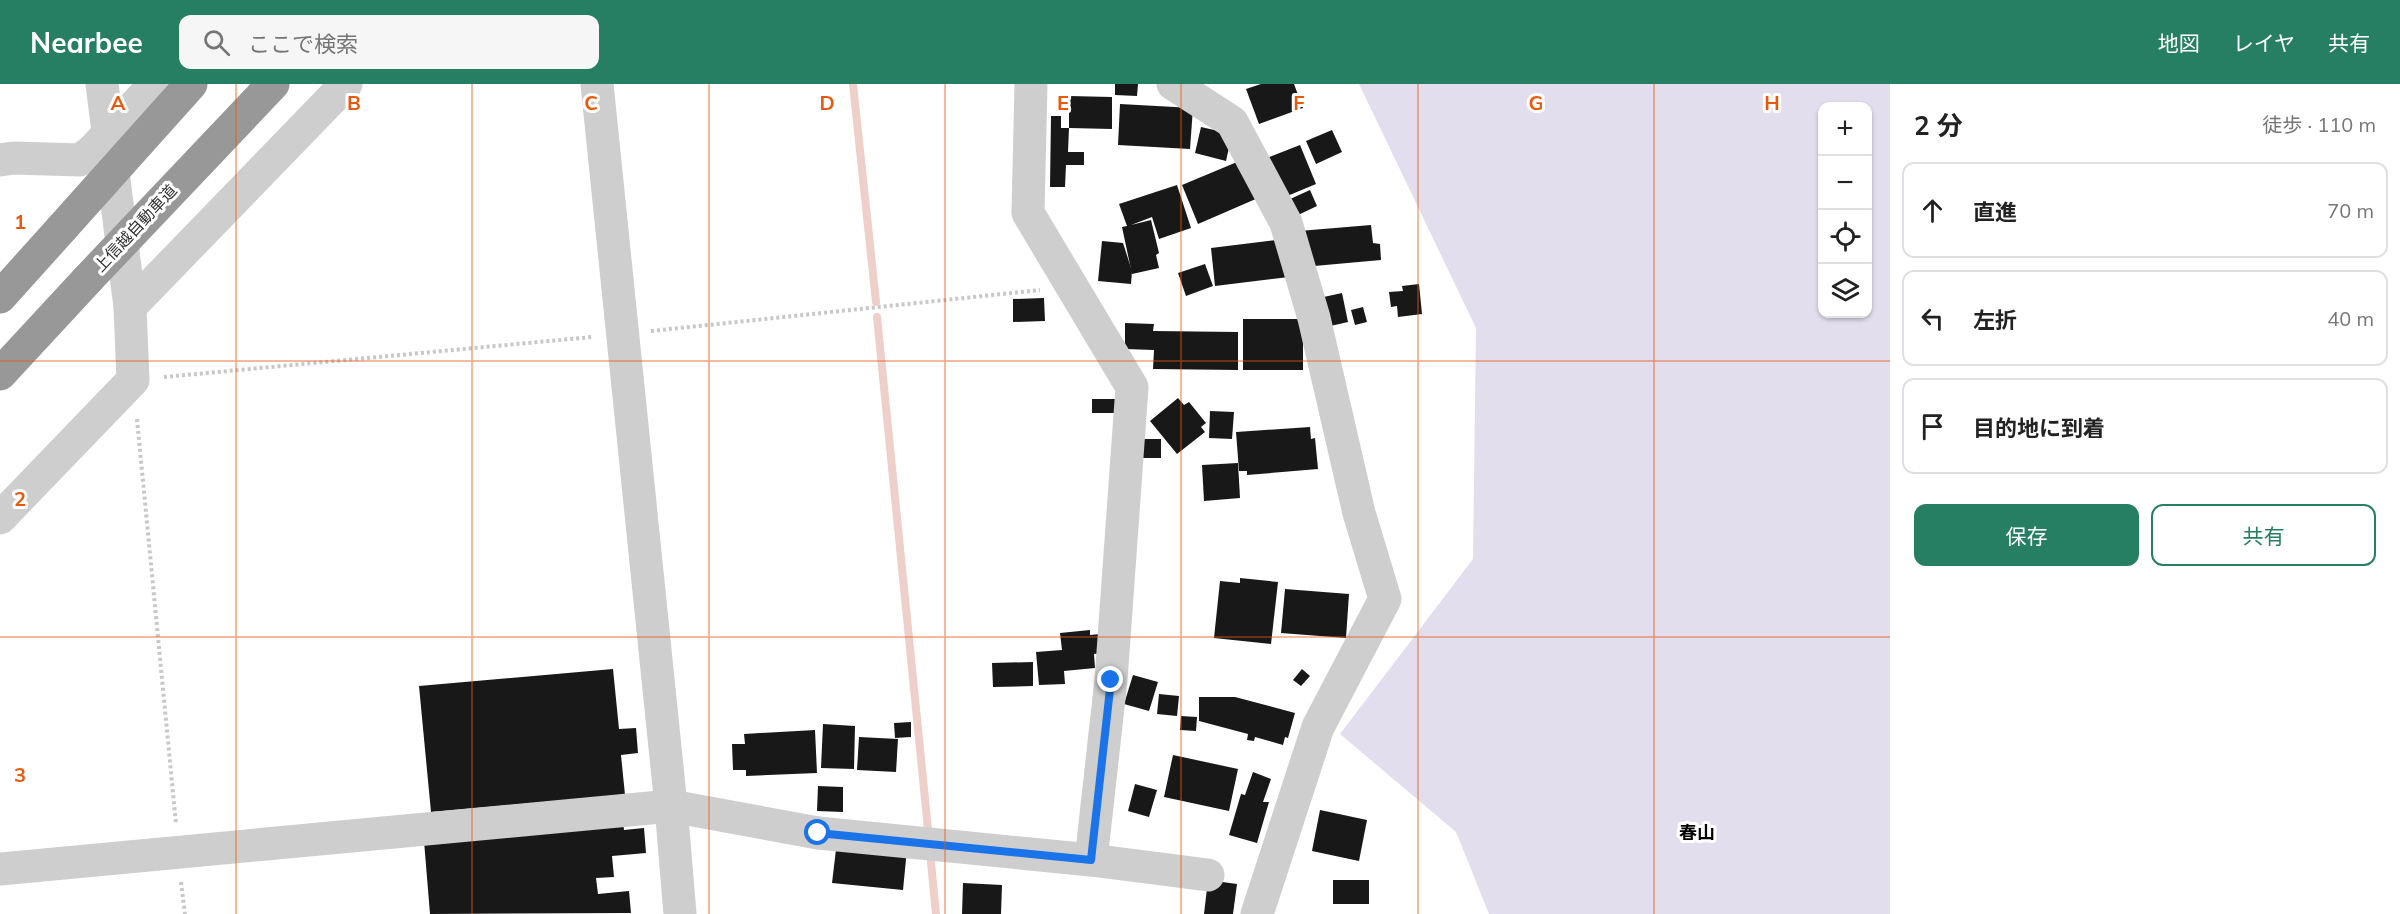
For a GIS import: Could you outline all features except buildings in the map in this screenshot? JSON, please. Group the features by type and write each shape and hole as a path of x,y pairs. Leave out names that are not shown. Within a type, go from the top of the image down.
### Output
{"highway":[{"path":"0,297 191,84"},
{"name":"上信越自動車道","path":"0,374 273,84"}],"street":[{"path":"0,518 133,380 130,307 102,84"},
{"path":"0,160 14,158 80,160 155,84"},
{"path":"130,307 346,84"},
{"path":"597,84 680,914"},
{"path":"1031,84 1028,213 1132,387 1111,680 1091,860"},
{"path":"1173,84 1232,122 1286,223 1314,318 1359,513 1384,599 1318,727 1257,914"},
{"path":"0,869 671,806 818,833 1091,860 1208,875"}],"path":[{"path":"133,380 178,852"}],"shaded area":[{"path":"1359,84 1890,84 1890,914 1489,914 1456,832 1340,734 1473,559 1476,328"}],"waterway":[{"path":"853,84 876,302"},
{"path":"877,317 928,829"},
{"path":"930,852 936,914"}],"district":[{"name":"春山","path":"1697,833"}],"route":[{"path":"818,833 1091,860 1111,680"}]}
